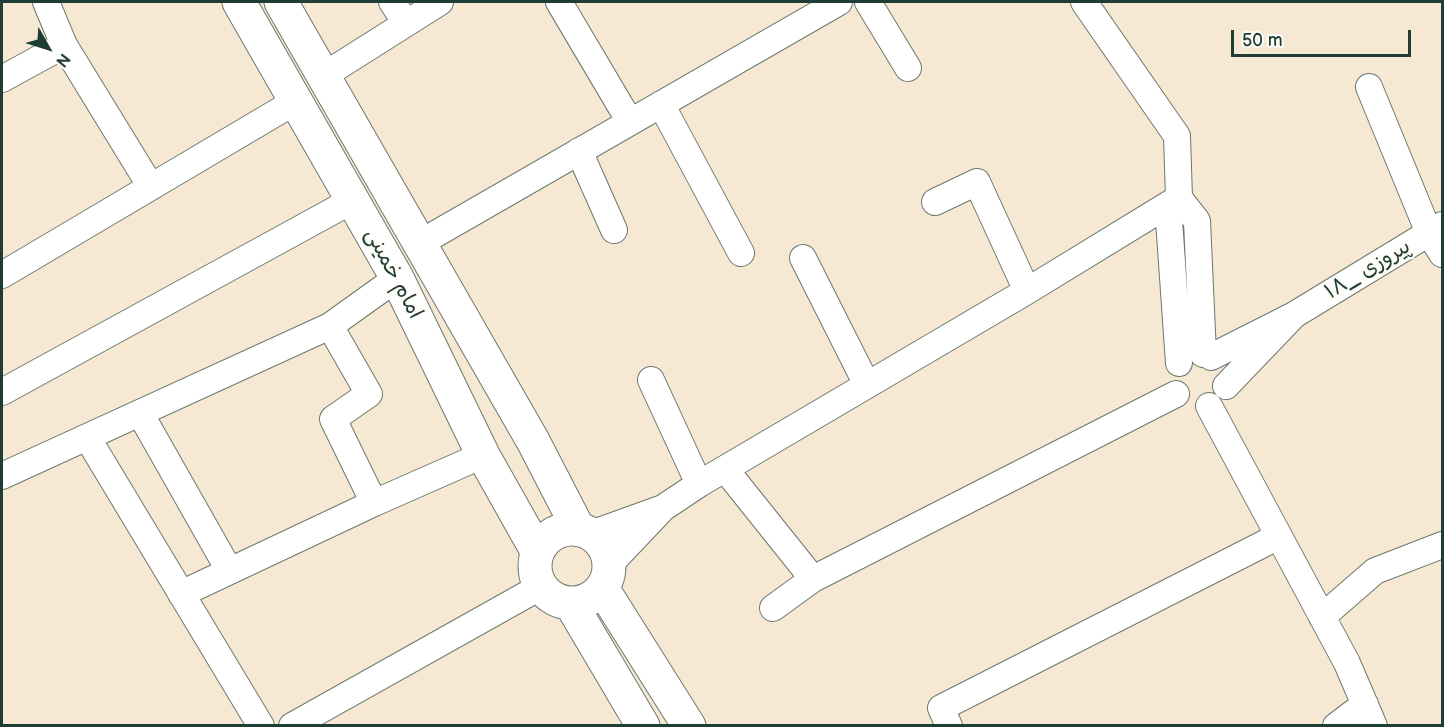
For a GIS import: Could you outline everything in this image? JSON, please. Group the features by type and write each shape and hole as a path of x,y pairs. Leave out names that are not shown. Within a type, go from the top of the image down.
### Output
{"main road":[{"name":"امام خمینی","path":"239,2 398,279 483,454 537,551"},
{"name":"امام خمینی","path":"281,2 585,532"},
{"path":"566,529 585,532 600,542 607,553 605,576 594,597 571,604 559,602 540,587 535,570 537,551 554,533 566,529"},
{"path":"605,576 689,726"},
{"path":"571,604 643,726"}],"street":[{"path":"46,2 64,45 151,188"},
{"path":"392,2 406,23"},
{"path":"323,76 440,2"},
{"path":"559,2 630,122"},
{"path":"868,2 908,68"},
{"path":"1084,2 1178,136 1179,198 1197,221 1198,358"},
{"path":"420,243 829,4"},
{"path":"2,79 64,45"},
{"path":"1369,87 1438,237"},
{"path":"2,275 296,102"},
{"path":"661,104 741,253"},
{"path":"579,151 614,230"},
{"path":"935,202 976,182 1027,291"},
{"path":"605,576 663,508 699,484 1027,291 1179,198"},
{"path":"2,392 353,200"},
{"name":"پیروزی _۱۸","path":"1294,315 1438,237"},
{"path":"803,258 867,385"},
{"path":"2,476 330,326 398,279"},
{"path":"1294,315 1226,386 1217,402 1209,406 1191,407 1183,404 1173,388 1172,379 1198,358 1294,315"},
{"path":"330,326 369,394 333,419 374,503"},
{"path":"1198,358 1218,362 1223,369 1226,386"},
{"path":"651,380 699,484"},
{"path":"773,608 813,579 1176,394"},
{"path":"1209,406 1347,663 1370,715 1336,726"},
{"path":"140,413 229,570"},
{"path":"87,437 261,726"},
{"path":"181,594 483,454"},
{"path":"725,469 813,579"},
{"path":"585,532 663,508"},
{"path":"949,726 941,708 1279,536"},
{"path":"1322,616 1375,571 1443,545"},
{"path":"292,726 540,587"}]}
